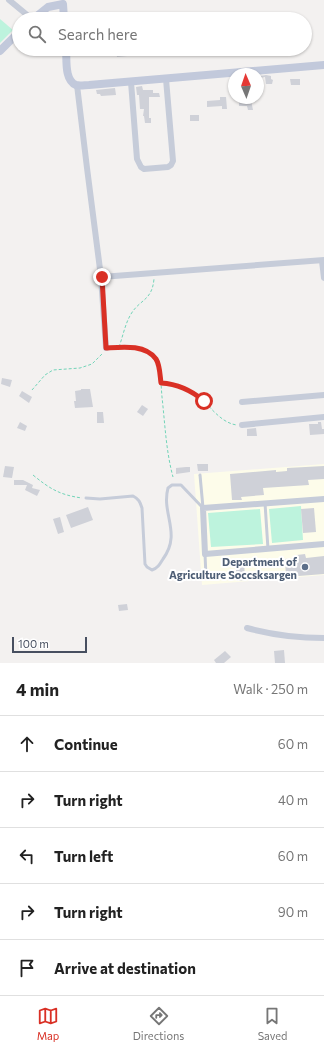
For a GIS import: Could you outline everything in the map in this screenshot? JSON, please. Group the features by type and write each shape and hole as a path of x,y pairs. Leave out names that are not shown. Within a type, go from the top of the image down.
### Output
{"street":[{"path":"9,0 24,12"},
{"path":"42,12 48,7 62,2 63,12"},
{"path":"0,51 12,39"},
{"path":"67,56 69,77 71,81 77,85 131,82 324,65"},
{"path":"131,82 137,159 141,168 144,169 168,167 172,165 173,161 166,79"},
{"path":"77,85 86,168 102,277 106,348"},
{"path":"102,277 323,260 324,278"},
{"path":"242,402 324,395"},
{"path":"242,425 324,417"},
{"path":"324,499 202,508 205,554 324,544"},
{"path":"247,628 288,637 324,638"}],"lane":[{"path":"200,475 202,508"},
{"path":"86,498 100,499 133,496 138,498 142,508 145,564 152,570 159,566 170,546 171,532 167,501 168,488 176,484 181,486 202,508"},
{"path":"265,503 268,549"},
{"path":"205,554 206,577"}],"path":[{"path":"119,348 130,316 135,308 145,301 151,293 154,273"},
{"path":"32,390 45,375 53,370 80,368 92,364 101,356 106,348 133,347 149,353 156,359 158,365 168,454 173,477"},
{"path":"161,383 183,387 194,393 227,422 242,425"},
{"path":"33,474 45,485 56,492 68,496 86,498"}],"shaded area":[{"path":"324,464 324,575 202,585 194,474"}],"green space":[{"path":"0,19 12,29 12,31 0,43"},
{"path":"301,506 303,540 272,543 269,509"},
{"path":"260,509 263,544 211,547 208,513"}],"building":[{"path":"264,75 271,76 271,79 273,80 272,84 266,84"},
{"path":"290,79 300,79 300,85 291,85"},
{"path":"142,86 143,90 153,90 153,93 159,93 160,97 149,97 149,118 151,118 151,123 145,123 143,116 144,109 140,109 139,95 137,95 136,87"},
{"path":"115,88 116,95 101,96 100,94 97,94 96,90"},
{"path":"220,97 226,97 227,109 222,109 222,106 207,107 207,101 220,100"},
{"path":"239,104 252,104 253,110 248,110 247,106 239,106"},
{"path":"190,115 199,115 199,121 190,121"},
{"path":"2,378 12,380 10,387 1,384"},
{"path":"90,389 93,407 75,408 75,391"},
{"path":"22,391 32,397 29,403 19,396"},
{"path":"142,405 148,409 143,416 137,412"},
{"path":"97,412 103,412 104,423 97,423"},
{"path":"20,422 27,426 25,431 17,428"},
{"path":"318,422 321,422 322,429 324,429 324,434 310,435 309,424 318,424"},
{"path":"256,428 257,436 247,436 247,429"},
{"path":"197,464 208,464 208,471 198,471"},
{"path":"5,466 14,467 12,478 3,477"},
{"path":"324,466 324,479 308,480 309,485 263,488 264,495 241,497 242,500 232,500 230,474 276,470 276,472 287,471 287,468"},
{"path":"190,467 190,472 176,474 176,468"},
{"path":"14,480 23,480 33,485 32,488 40,490 37,496 25,490 27,485 14,485"},
{"path":"88,507 93,520 71,528 66,515"},
{"path":"314,508 316,532 303,533 301,509"},
{"path":"60,517 64,532 58,534 53,519"},
{"name":"Department of Agriculture Soccsksargen","path":"305,554 306,558 324,556 324,574 286,577 285,559 298,558 297,555"},
{"path":"235,559 244,559 245,580 237,581"},
{"path":"127,604 128,610 119,611 118,605"},
{"path":"284,650 285,663 275,663 274,651"},
{"path":"225,651 231,657 224,663 216,663 214,660"}],"place":[{"name":"Department of Agriculture Soccsksargen","path":"305,567"}],"route":[{"path":"102,277 106,348 133,347 149,353 156,359 161,383 183,387 204,401"}]}
